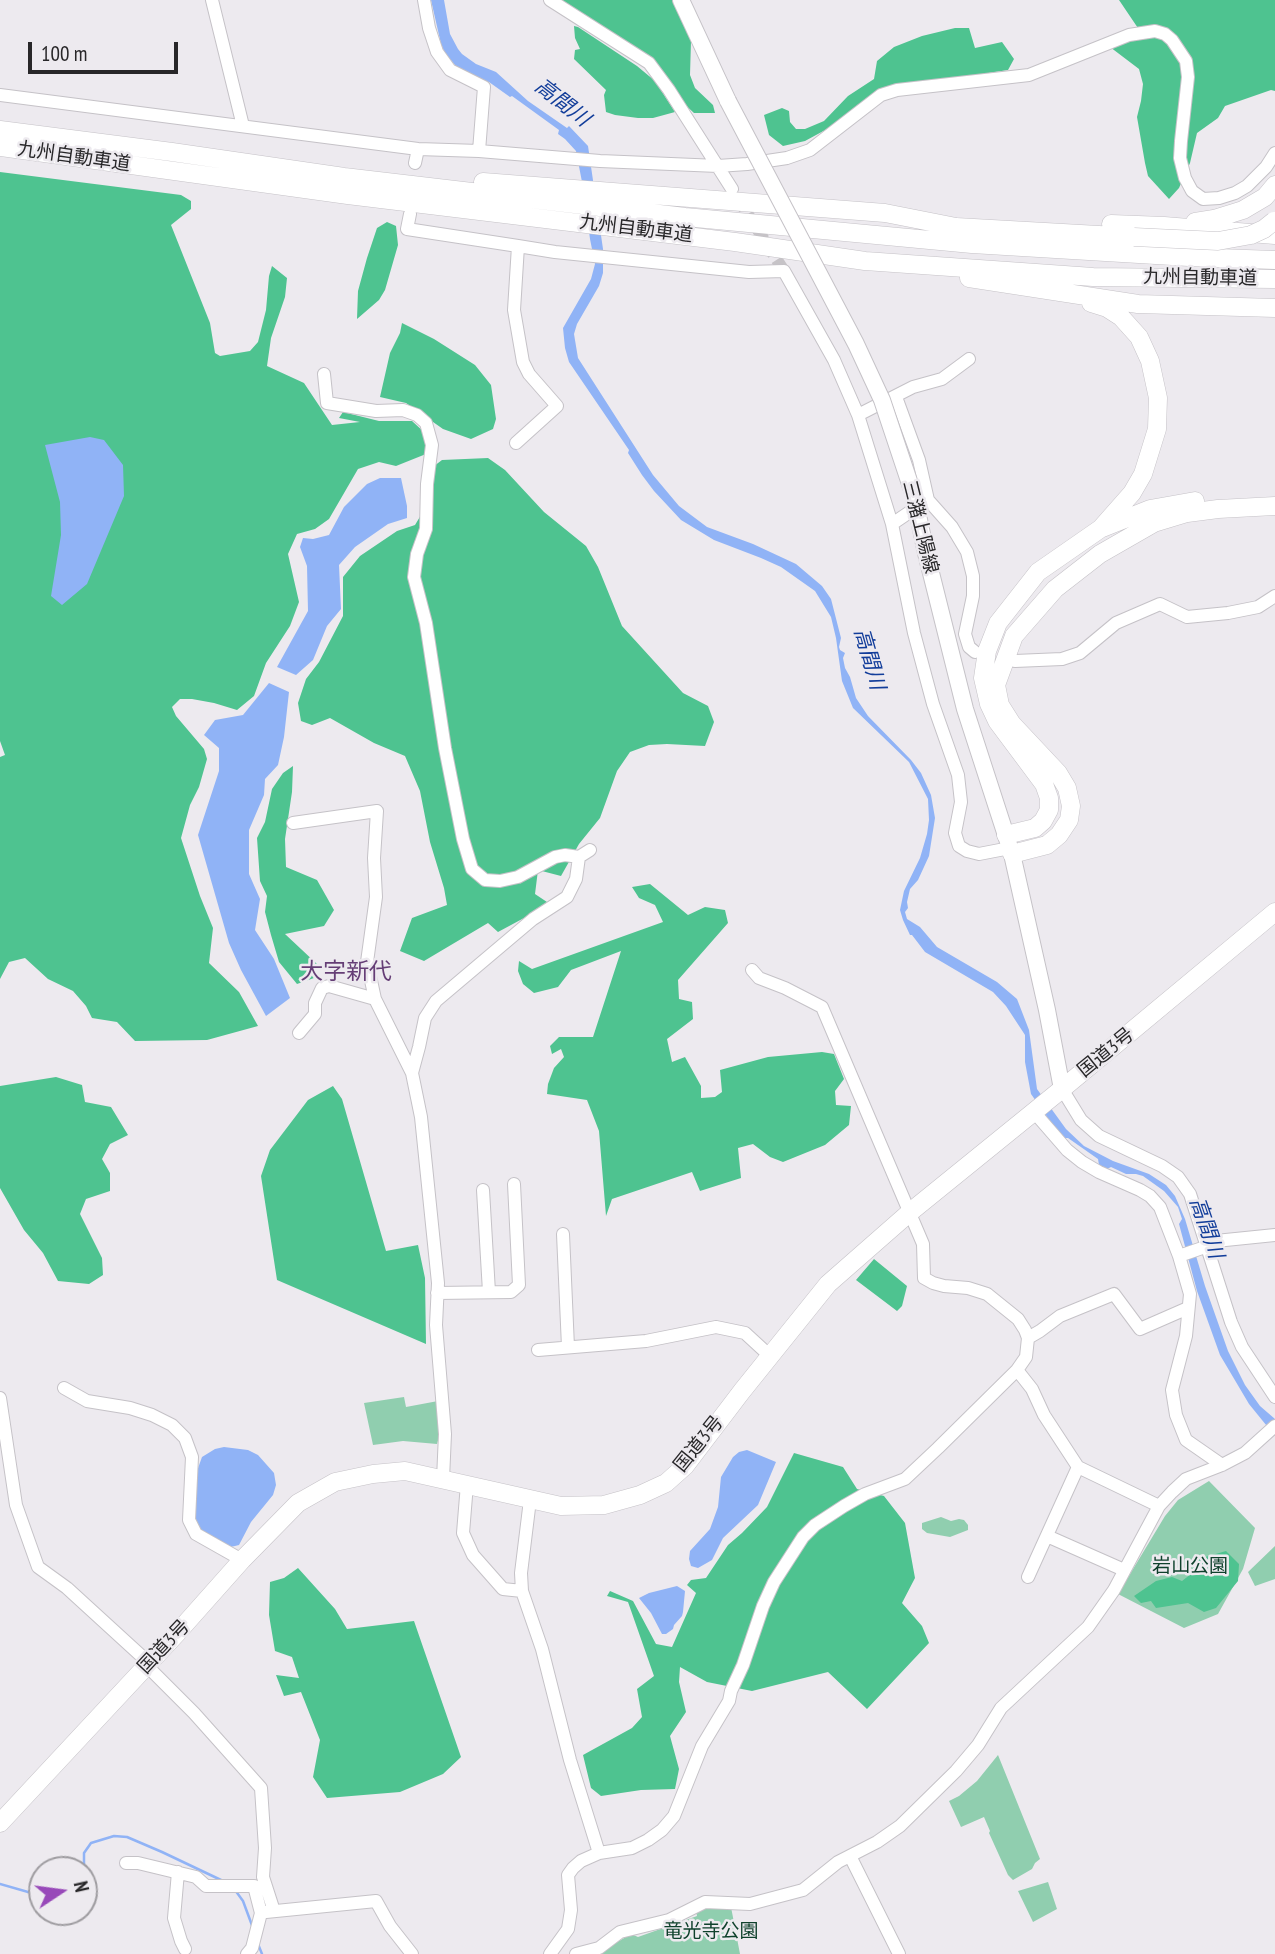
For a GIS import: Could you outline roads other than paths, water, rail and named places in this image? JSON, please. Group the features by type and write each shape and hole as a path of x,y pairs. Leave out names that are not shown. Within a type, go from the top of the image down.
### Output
{"highway":[{"name":"九州自動車道","path":"0,130 344,177 685,217 972,244 1275,260"},
{"name":"九州自動車道","path":"0,147 864,261 1093,277 1275,279"},
{"path":"344,177 497,182 885,213 956,227 1218,241 1251,235 1275,220"},
{"path":"1164,226 1214,219 1243,210 1265,197 1275,185"},
{"path":"1065,222 1164,226 1275,235"},
{"path":"864,261 1138,304 1275,308"},
{"path":"1067,294 1121,317 1139,337 1150,361 1158,398 1157,429 1143,474 1132,493 1100,529"},
{"path":"1009,846 1043,821 1049,810 1049,799 1044,784 997,721 989,704 983,678 987,651 998,623 1038,572 1100,529 1150,509 1227,497 1275,494"},
{"path":"1009,846 1047,845 1059,835 1069,820 1071,806 1067,788 1058,773 1012,724 1000,705 996,685 1014,636 1055,589 1100,554 1154,523 1186,513 1275,506"},
{"name":"国道3号","path":"0,1824 242,1560 298,1503 335,1482 405,1471 561,1506 604,1505 640,1495 666,1483 685,1466 828,1284 909,1213 1275,912"}],"main road":[{"name":"三潴上陽線","path":"681,0 728,101 856,344 882,400 914,496 965,709 1009,846 1047,1010 1057,1093"}],"street":[{"path":"212,0 243,126"},
{"path":"424,0 437,52 450,70 484,87 479,152"},
{"path":"550,0 649,63 732,189"},
{"path":"0,95 418,149 718,166 787,158 810,150 881,95 897,90 1029,75 1129,35 1154,31 1172,40 1186,61 1188,77 1180,158 1185,178 1192,191 1203,199 1235,193 1247,186 1266,167 1275,153"},
{"path":"415,163 418,149"},
{"path":"410,214 407,229 555,252 749,272 784,271 834,360 858,415 892,524 914,633 933,704 958,775 961,802 955,833 959,846 979,854 1009,846"},
{"path":"516,443 557,406 529,374 523,362 514,310 518,246"},
{"path":"858,415 913,387 942,379 969,359"},
{"path":"324,374 327,403 376,411 403,410 416,415 426,424 432,445 427,484 426,529 416,554 414,577 426,623 445,748 463,839 472,869 485,880 500,881 519,877 555,857 584,853 567,897 533,919 436,1001 425,1018 412,1073"},
{"path":"896,397 919,460 928,500 952,527 967,551 973,576 973,596 965,634 969,647 975,652"},
{"path":"892,524 928,500"},
{"path":"1015,661 1062,659 1080,653 1116,623 1160,604 1187,617 1258,607 1275,596"},
{"path":"293,823 377,811 374,858 376,897 367,962 375,999 412,1073 421,1117 437,1293 436,1325 445,1434 443,1479"},
{"path":"550,1954 568,1929 571,1910 568,1875 573,1868 599,1853 632,1848 648,1840 662,1830 674,1816 702,1746 729,1701 774,1581 803,1537 816,1524 864,1494 905,1479 1017,1370 1026,1357 1026,1330 1018,1319 987,1294 968,1288 944,1286 924,1278 923,1244 822,1007 759,978 752,970"},
{"path":"299,1033 315,1014 315,1003 322,988 329,986 375,999"},
{"path":"1057,1093 1099,1136 1163,1166 1178,1177 1190,1195 1231,1322 1242,1347 1275,1398"},
{"path":"1035,1111 1067,1150 1082,1162 1140,1190 1160,1206 1182,1255 1190,1294 1186,1336 1172,1390 1176,1415 1186,1440 1222,1465"},
{"path":"437,1293 511,1292 519,1285 514,1185"},
{"path":"483,1190 489,1292"},
{"path":"562,1234 568,1347"},
{"path":"1182,1255 1205,1245 1275,1235"},
{"path":"1028,1338 1060,1317 1114,1294 1140,1329 1188,1308"},
{"path":"538,1350 646,1341 716,1326 745,1333 770,1356"},
{"path":"1017,1370 1032,1389 1044,1415 1078,1467 1159,1506"},
{"path":"64,1388 87,1401 130,1408 172,1425 185,1438 192,1457 189,1520 196,1534 242,1560"},
{"path":"0,1398 16,1505 37,1567 67,1588 148,1664 261,1788 265,1849 263,1877 267,1912 247,1954"},
{"path":"576,1954 599,1948 620,1932 669,1920 705,1902 750,1904 803,1890 838,1862 877,1842 900,1826 956,1771 978,1745 1001,1708 1088,1627 1114,1590 1159,1506 1186,1479 1245,1453 1272,1429"},
{"path":"1028,1577 1078,1467"},
{"path":"467,1484 463,1533 473,1555 503,1588 522,1591"},
{"path":"530,1500 521,1573 522,1591 542,1649 570,1760 599,1853"},
{"path":"1047,1536 1124,1570"},
{"path":"850,1856 899,1954"},
{"path":"126,1863 138,1863 196,1877 206,1886 254,1886 267,1912"},
{"path":"178,1872 174,1918 185,1949"},
{"path":"267,1912 376,1901 390,1926 412,1954"}],"water":[{"path":"431,0 444,0 450,34 462,54 476,64 496,72 528,101 567,128 569,126 588,146 603,249 603,273 574,334 578,358 653,475 679,506 707,527 796,564 822,586 831,599 841,638 839,647 845,653 845,668 856,698 868,716 911,760 921,773 931,795 935,818 929,856 918,880 910,889 905,912 907,919 920,927 937,947 997,982 1017,999 1029,1030 1037,1089 1066,1129 1084,1146 1113,1161 1149,1174 1166,1185 1175,1196 1228,1351 1245,1385 1260,1406 1275,1419 1275,1436 1249,1404 1220,1355 1197,1291 1179,1224 1182,1219 1178,1207 1164,1191 1143,1176 1126,1174 1111,1167 1107,1169 1099,1165 1098,1159 1068,1138 1062,1138 1031,1094 1025,1062 1025,1035 1006,1006 993,992 925,952 910,935 900,910 904,891 920,858 927,834 928,799 909,762 853,708 842,681 831,617 815,591 781,567 714,540 681,520 642,475 628,453 629,450 569,362 563,328 591,279 595,264 576,151 558,134 559,130 512,96 489,82 460,71 441,44"},
{"path":"90,437 104,440 123,465 124,496 87,584 62,605 51,596 61,535 60,502 45,445"},
{"path":"380,478 401,478 407,518 388,524 355,547 339,565 341,609 327,626 313,660 296,675 277,667 308,611 307,566 300,547 303,538 313,539 329,535 344,507 367,484"},
{"path":"269,683 289,692 278,765 265,779 264,795 249,830 249,874 260,899 255,930 274,959 290,998 266,1016 229,943 198,835 219,771 219,748 204,735 215,720 243,715"},
{"path":"224,1447 248,1450 258,1455 274,1473 276,1485 273,1495 251,1522 239,1545 230,1547 198,1529 195,1522 197,1471 202,1457"},
{"path":"747,1450 776,1462 758,1505 723,1538 712,1560 698,1568 691,1566 690,1551 710,1529 718,1507 721,1477 733,1457"},
{"path":"677,1586 685,1591 682,1616 673,1629 662,1634 639,1598"}],"waterway":[{"path":"84,1856 91,1843 114,1836 127,1837 221,1880"},
{"path":"0,1884 28,1892"},
{"path":"235,1890 243,1901 253,1928"},
{"path":"258,1944 262,1954"}],"tunnel":[{"path":"738,199 784,271"}],"district":[{"name":"大字新代","path":"346,972"}],"water label":[{"name":"高間川","path":"562,103"},
{"name":"高間川","path":"869,659"},
{"name":"高間川","path":"1206,1228"}],"park label":[{"name":"岩山公園","path":"1190,1567"},
{"name":"竜光寺公園","path":"711,1932"}]}
